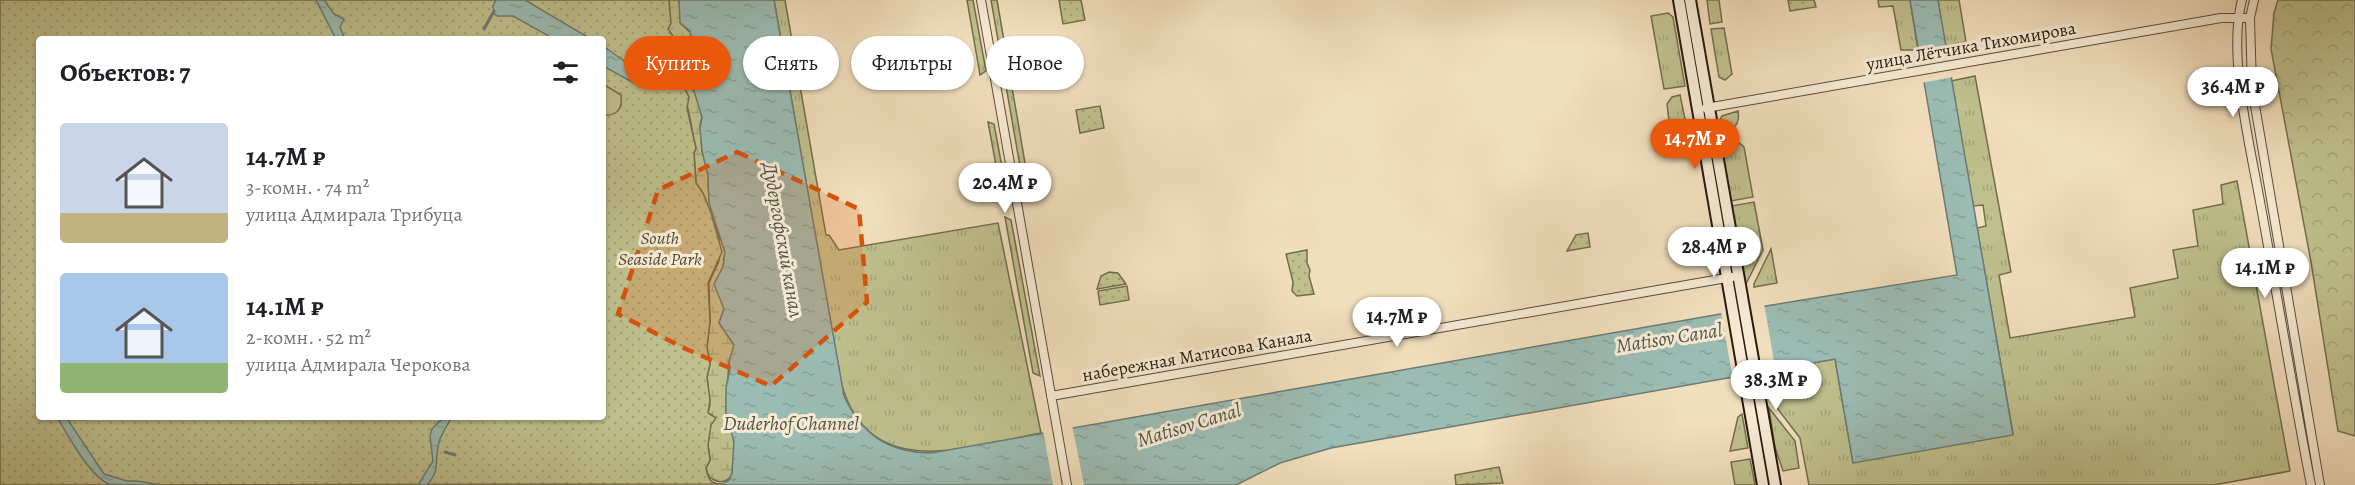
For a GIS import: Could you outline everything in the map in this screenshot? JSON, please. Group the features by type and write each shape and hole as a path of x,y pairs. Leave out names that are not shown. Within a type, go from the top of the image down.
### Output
{"street":[{"path":"981,0 1067,485"},
{"path":"1679,0 1704,109"},
{"path":"1690,0 1704,109 1751,381 1774,485"},
{"path":"2242,0 2237,18 2239,67 2245,114 2311,485"},
{"path":"2254,0 2250,18 2252,88 2320,485"},
{"name":"улица Лётчика Тихомирова","path":"1704,109 2199,21 2250,18"},
{"name":"набережная Матисова Канала","path":"1051,396 1733,277"},
{"path":"1751,381 1763,485"}],"highlighted area":[{"path":"737,152 859,209 867,302 771,386 686,349 618,314 658,190"}],"green space":[{"name":"South Seaside Park","path":"0,0 669,0 671,23 668,29 673,36 624,36 624,90 686,90 689,97 687,108 696,148 694,153 696,183 711,213 722,252 708,283 710,321 707,347 710,364 707,377 710,400 708,413 716,418 711,425 708,445 710,460 706,468 710,480 722,484 0,485"},
{"path":"669,0 679,0 681,24 691,33 690,36 672,36 668,29"},
{"path":"774,0 785,0 791,36 780,36"},
{"path":"967,0 973,0 986,71 980,75 974,36"},
{"path":"991,0 997,0 1003,36 997,36"},
{"path":"1059,0 1081,0 1085,20 1063,24"},
{"path":"1707,0 1719,0 1722,22 1710,24"},
{"path":"1788,0 1814,0 1816,7 1790,11"},
{"path":"1878,0 1910,0 1918,50 1901,50 1893,6 1879,7"},
{"path":"1938,0 1959,0 1966,42 1945,46"},
{"path":"2278,0 2355,0 2355,436 2338,431 2311,262 2271,49 2274,13"},
{"path":"1668,13 1673,17 1685,86 1664,89 1651,16"},
{"path":"1724,28 1732,74 1725,80 1719,77 1711,29"},
{"path":"1975,76 2011,272 1999,275 2010,338 2135,317 2130,288 2178,278 2173,250 2198,246 2193,210 2223,204 2221,185 2237,181 2290,471 2214,485 1809,485 1800,438 1771,400 1770,395 1799,390 1797,375 1780,378 1778,369 1835,359 1853,462 2013,434 1977,228 1986,226 1983,205 1973,206 1951,81"},
{"path":"606,86 621,95 620,108 612,114 606,115"},
{"path":"681,90 695,91 702,117 700,125 702,151 708,175 709,203 725,252 723,267 715,282 724,309 719,323 734,345 729,361 726,395 727,419 733,436 732,474 727,480 719,482 711,478 706,468 710,460 708,445 712,415 708,413 710,405 707,377 710,364 707,347 710,321 709,283 719,261 719,238 703,193 696,183 694,153 696,148 686,100"},
{"path":"790,90 801,90 826,235 829,235 839,250 998,223 1041,433 952,450 923,451 896,447 873,435 854,414 841,382"},
{"path":"1007,90 1012,90 1030,192 1024,189"},
{"path":"1680,95 1689,138 1682,138 1673,133 1669,122 1667,104 1672,97"},
{"path":"1100,106 1104,128 1080,133 1076,110"},
{"path":"1738,111 1738,121 1734,127 1718,134 1717,125 1722,116"},
{"path":"988,122 994,124 1009,204 1004,209"},
{"path":"1720,141 1738,142 1744,147 1753,197 1731,201"},
{"path":"1754,202 1763,250 1746,284 1731,206"},
{"path":"1005,217 1011,220 1040,376 1033,373"},
{"path":"1588,233 1590,247 1567,251 1576,235"},
{"path":"1771,249 1777,283 1754,287 1754,284"},
{"path":"1307,250 1309,276 1314,294 1297,296 1292,291 1293,282 1286,254"},
{"path":"1109,272 1118,273 1126,284 1097,289 1101,276"},
{"path":"1127,286 1129,300 1100,305 1098,291"},
{"path":"1769,408 1795,441 1799,468 1783,471 1775,447"},
{"path":"1742,414 1748,448 1730,451 1738,417"},
{"path":"1750,459 1755,485 1735,485 1731,462"},
{"path":"1499,467 1503,483 1456,485 1455,475"}],"water":[{"path":"316,0 324,0 334,14 344,19 340,27 344,36 334,36"},
{"path":"496,0 525,0 586,36 549,36 513,16 497,16 493,6"},
{"path":"679,0 774,0 780,36 743,36 743,90 790,90 844,396 859,421 878,439 902,449 931,453 1766,306 1957,275 1910,0 1938,0 2013,435 1853,463 1835,359 1331,448 1280,463 1236,485 721,485 729,480 732,473 734,441 726,416 726,388 730,370 729,362 734,345 719,323 724,309 714,284 723,267 725,252 709,203 708,175 702,151 700,128 702,117 693,90 731,90 731,36 691,36 690,31 680,23"},
{"path":"606,48 624,61 624,78 606,68"},
{"path":"59,420 68,420 104,474 127,481 162,485 109,484 94,473"},
{"path":"441,420 450,420 439,442 434,475 427,485 418,485 433,461 430,436 432,429"}],"pier":[{"path":"1950,56 1953,77 1921,83 1917,61"},
{"path":"1764,303 1776,373 1733,380 1721,312"},
{"path":"1072,425 1084,485 1053,485 1043,430"}],"waterway":[{"path":"484,29 494,11"},
{"path":"445,452 455,455"}],"water label":[{"name":"Дудергофский канал","path":"783,240"},
{"name":"Matisov Canal","path":"1669,338"},
{"name":"Duderhof Channel","path":"791,423"},
{"name":"Matisov Canal","path":"1189,425"}]}
